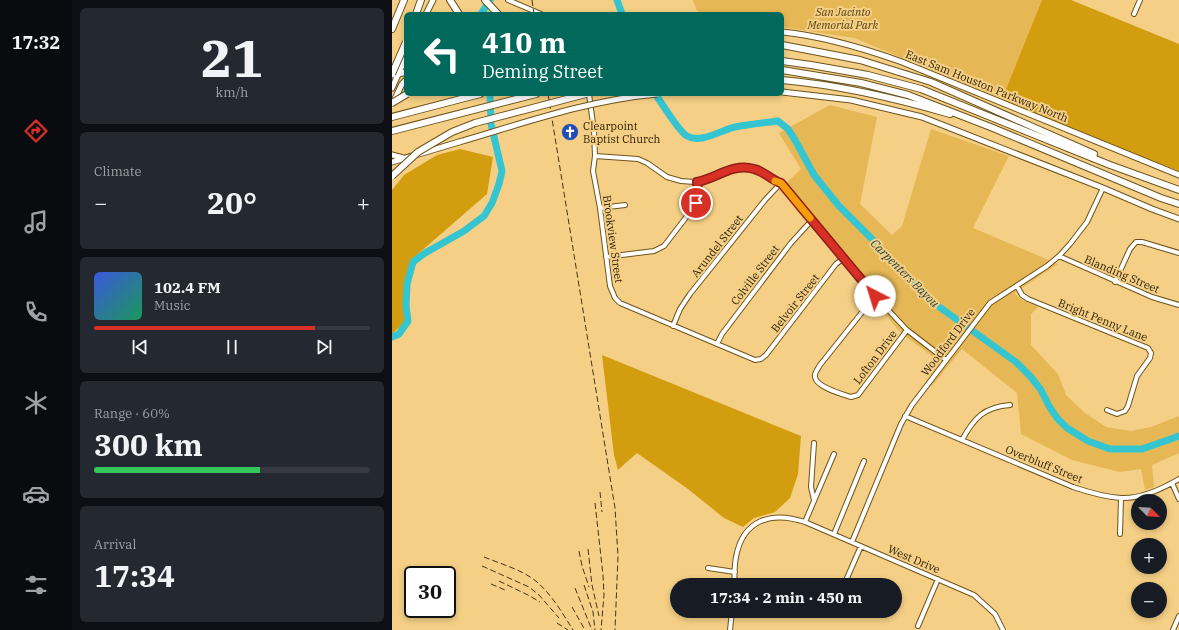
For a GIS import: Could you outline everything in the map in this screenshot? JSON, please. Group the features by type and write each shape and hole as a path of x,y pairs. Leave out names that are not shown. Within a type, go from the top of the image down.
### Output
{"highway":[{"path":"392,29 404,0"},
{"path":"417,12 421,0"},
{"path":"450,0 458,12"},
{"path":"485,0 496,12"},
{"path":"784,45 860,60 931,82 1176,189"},
{"path":"394,75 404,48"},
{"path":"784,61 834,68 921,89 1110,165 1176,189"},
{"path":"784,70 836,78 891,90 930,103 1179,204"},
{"path":"784,80 840,88 881,96 933,109 993,128"},
{"path":"392,104 405,96"},
{"path":"392,117 472,96"},
{"path":"392,131 528,96"},
{"path":"392,176 418,152 452,132 475,123 579,96"}],"main road":[{"path":"427,12 433,0"},
{"name":"East Sam Houston Parkway North","path":"784,32 833,41 870,51 902,62 1179,175"},
{"path":"392,64 404,58"},
{"path":"392,88 394,75 404,59"},
{"path":"394,75 404,72"},
{"path":"392,104 404,82"},
{"path":"784,92 851,100 922,117 1179,219"},
{"path":"392,162 580,107 621,98 639,96"},
{"path":"392,155 405,158"}],"street":[{"path":"508,0 536,12"},
{"path":"1134,14 1140,0"},
{"name":"Brookview Street","path":"587,96 594,131 595,156 593,171 600,208 611,290 617,301 755,360 761,359"},
{"path":"595,156 638,159 647,163 667,177 681,181 697,182 730,169 739,168 754,169 767,175 776,182 781,183 875,296 907,330 946,360"},
{"path":"606,257 654,251 664,246 692,210 697,196 697,182"},
{"name":"Arundel Street","path":"673,326 680,309 690,294 765,200 781,183"},
{"name":"Woodford Drive","path":"852,542 905,416 912,405 990,303 1047,266 1059,256 1087,222 1103,188"},
{"path":"600,208 624,205"},
{"name":"Colville Street","path":"717,344 722,334 791,243 812,220"},
{"path":"1115,282 1130,249 1136,242 1142,242 1179,253"},
{"name":"Blanding Street","path":"1059,256 1115,282 1152,297 1179,305"},
{"name":"Belvoir Street","path":"761,359 766,355 836,264 844,258"},
{"name":"Bright Penny Lane","path":"1017,286 1022,295 1028,299 1148,348 1151,352 1150,358 1137,376 1126,412 1117,414 1107,410"},
{"name":"Lofton Drive","path":"875,296 820,365 814,375 815,379 820,385 851,397 855,397 907,330"},
{"path":"962,440 970,425 980,415 996,407 1010,405"},
{"name":"Overbluff Street","path":"905,416 1073,487 1093,493 1121,498 1149,493 1179,479"},
{"path":"814,443 811,487 814,500"},
{"path":"805,522 834,454"},
{"path":"834,534 864,461"},
{"path":"1172,483 1179,499"},
{"path":"1120,534 1121,498"},
{"name":"West Drive","path":"735,578 736,556 741,541 747,532 757,523 768,518 782,516 793,518 834,534 974,595 995,614 1003,630"},
{"path":"847,578 861,546"},
{"path":"708,568 735,572"},
{"path":"918,626 938,579"},
{"path":"1173,630 1179,616"},
{"path":"730,630 731,618"}],"green space":[{"name":"San Jacinto Memorial Park","path":"693,0 1042,0 1002,99 854,38 784,27 784,12 697,11"},
{"path":"830,105 877,117 860,204 892,235 902,226 931,129 1009,156 973,228 1058,264 1014,293 1022,300 1038,307 1031,314 1031,345 1058,374 1066,395 1085,413 1106,427 1131,431 1151,427 1179,416 1179,453 1152,465 1154,487 1145,490 1141,469 1120,472 1072,460 1021,434 1017,393 962,349 932,386 926,381 940,362 901,333 798,212 781,188 801,169 779,133"}],"shaded area":[{"path":"1042,0 1071,0 1179,44 1179,171 1095,139 1002,99"},
{"path":"460,149 493,157 487,194 411,260 404,302 405,322 392,334 392,190 404,175 437,155"},
{"path":"602,355 801,436 798,474 790,498 775,512 754,518 743,527 724,518 688,489 637,453 618,470 614,455"}],"waterway":[{"name":"Carpenters Bayou","path":"482,12 490,0"},
{"name":"Carpenters Bayou","path":"617,0 621,12"},
{"name":"Carpenters Bayou","path":"392,337 399,334 408,321 406,306 407,284 413,262 425,253 464,231 484,216 492,203 502,171 491,124 490,96"},
{"name":"Carpenters Bayou","path":"656,96 679,129 687,136 693,138 711,136 735,127 778,121 788,129 814,175 839,206 872,239 902,273 931,301 1016,362 1041,390 1057,418 1067,428 1088,441 1110,449 1142,449 1179,436"}],"railway":[{"path":"532,0 534,12"},
{"path":"548,96 615,508 618,556 615,630"},
{"path":"600,492 602,512"},
{"path":"595,503 604,595 601,630"},
{"path":"588,549 592,585 599,616"},
{"path":"579,551 589,587"},
{"path":"484,557 519,571 537,582 552,599 573,630"},
{"path":"482,566 529,587 539,595 559,618"},
{"path":"499,581 540,602"},
{"path":"491,584 505,590"},
{"path":"584,585 593,612 595,630"},
{"path":"575,588 592,630"},
{"path":"572,607 585,630"},
{"path":"557,623 568,630"}],"slow traffic":[{"path":"775,181 781,183 810,218"}],"place":[{"name":"Clearpoint Baptist Church","path":"570,132"}],"route":[{"path":"696,203 698,192 697,182 734,168 754,169 767,175 776,182 781,183 875,296"}]}
